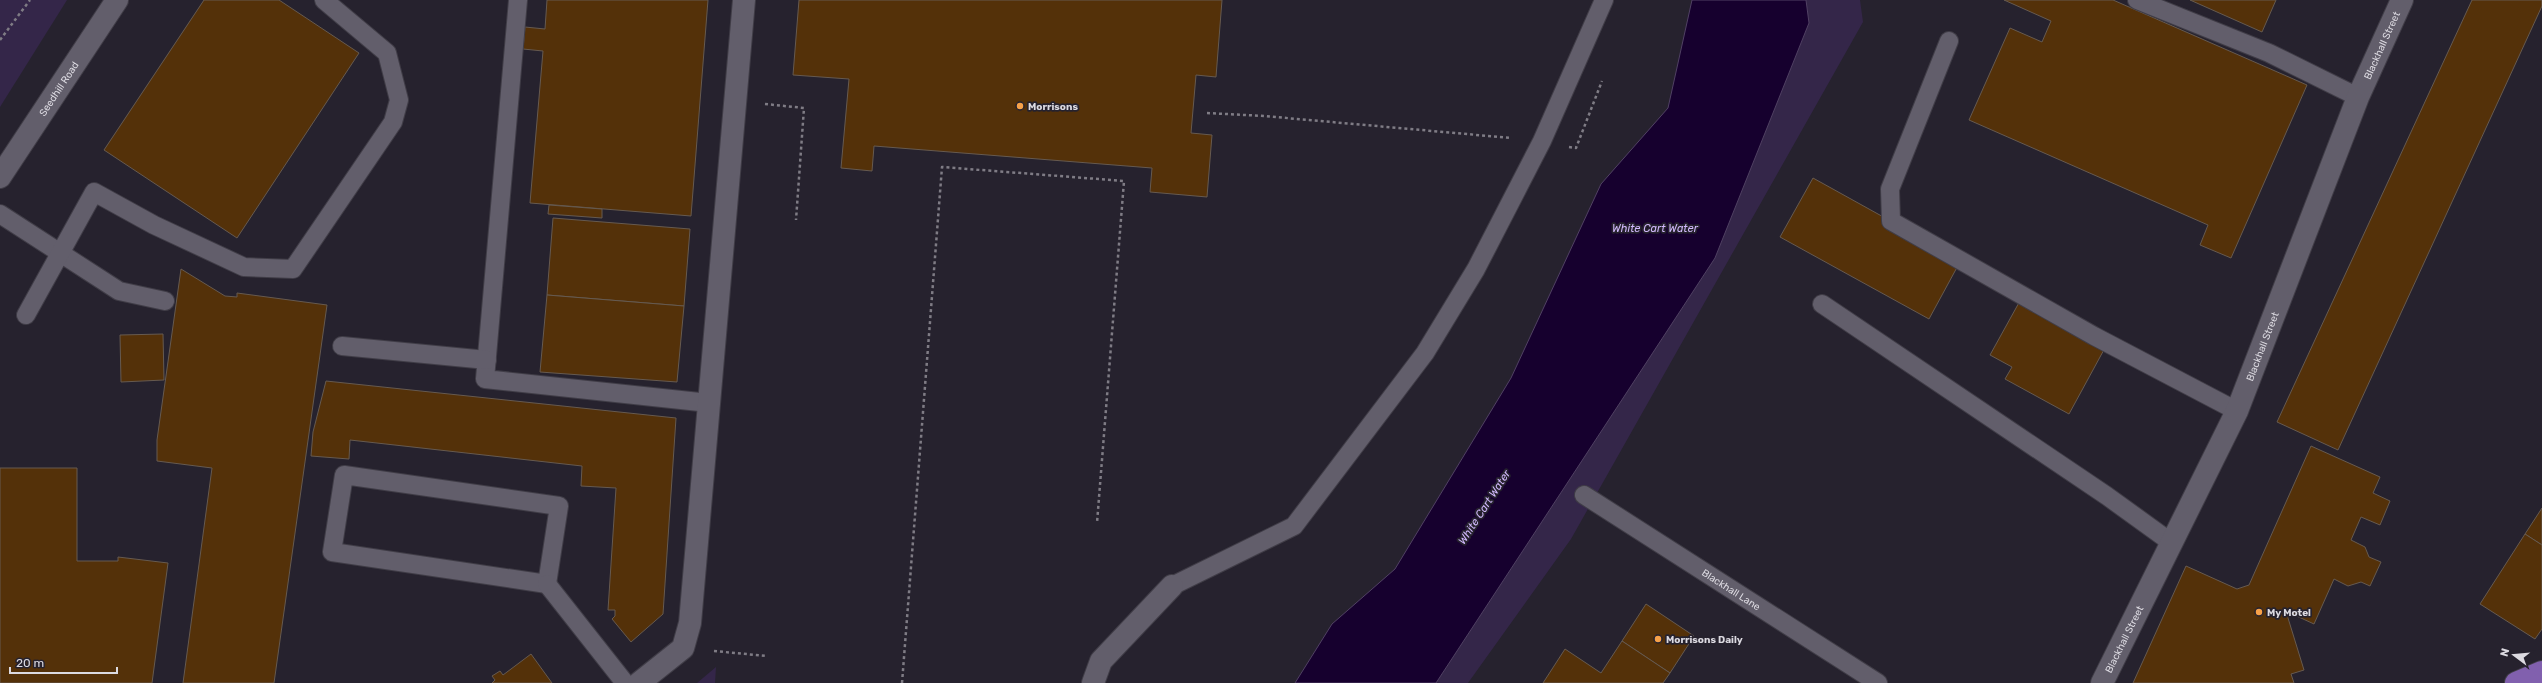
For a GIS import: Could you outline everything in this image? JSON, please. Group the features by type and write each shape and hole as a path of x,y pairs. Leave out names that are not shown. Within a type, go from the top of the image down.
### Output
{"main road":[{"path":"2516,683 2542,672"}],"street":[{"name":"Seedhill Road","path":"0,178 117,0"},
{"path":"639,683 683,648 690,623 744,0"},
{"name":"Blackhall Street","path":"2102,683 2237,411 2358,97 2402,0"},
{"path":"1093,683 1101,661 1172,586"}],"lane":[{"path":"26,315 94,192 154,225 244,267 293,269 393,122 399,100 387,52 324,0"},
{"path":"518,0 485,379 709,403"},
{"path":"1172,586 1294,526 1425,353 1476,269 1542,141 1604,0"},
{"path":"2137,0 2269,53 2358,97"},
{"path":"1949,41 1890,189 1891,221 2094,336 2237,411"},
{"path":"0,214 119,291 165,301"},
{"path":"1822,304 2107,496 2172,544"},
{"path":"342,346 487,360"},
{"path":"547,584 559,506 344,475 332,552 547,584 625,683"},
{"name":"Blackhall Lane","path":"1584,495 1878,683"}],"path":[{"path":"0,40 30,0"},
{"path":"1207,113 1264,116 1542,141 1576,148 1604,74"},
{"path":"736,101 804,108 796,220"},
{"path":"902,683 942,167 1124,181 1097,523"},
{"path":"683,648 767,656"}],"shaded area":[{"path":"0,0 67,0 0,107"},
{"path":"1806,0 1860,0 1863,22 1571,539 1468,683 1436,683 1715,258 1809,23"},
{"path":"716,667 715,683 697,683"}],"water":[{"name":"White Cart Water","path":"1692,0 1806,0 1809,23 1715,258 1436,683 1295,683 1332,624 1395,569 1511,378 1601,184 1668,108"}],"building":[{"path":"204,0 279,0 359,53 237,238 104,150"},
{"path":"547,0 708,0 691,216 530,203 543,51 523,49 525,27 545,29"},
{"name":"Morrisons","path":"799,0 1222,0 1216,77 1196,75 1191,133 1212,135 1207,197 1150,192 1152,168 874,146 872,171 841,168 849,79 793,75"},
{"path":"2004,0 2113,0 2307,85 2231,258 2200,245 2208,225 1969,120 2010,28 2042,42 2051,21"},
{"path":"2190,0 2276,0 2262,32"},
{"path":"2472,0 2542,0 2542,6 2338,450 2277,422"},
{"path":"1813,178 1961,260 1929,319 1780,237"},
{"path":"549,205 602,209 602,218 548,214"},
{"path":"553,218 690,229 684,306 547,295"},
{"path":"181,269 225,296 237,297 237,293 327,305 274,683 183,683 212,468 157,461 157,440"},
{"path":"547,295 684,306 677,382 540,372"},
{"path":"2021,299 2106,346 2069,414 2005,379 2012,367 1990,355"},
{"path":"163,334 164,380 121,382 120,335"},
{"path":"326,381 676,418 663,614 631,642 612,619 615,616 615,610 608,610 616,488 581,486 582,466 350,440 349,459 311,456 313,432"},
{"path":"2311,446 2380,477 2373,493 2390,501 2380,525 2361,517 2351,540 2365,547 2369,557 2381,562 2370,586 2361,582 2348,586 2334,579 2314,624 2290,613 2288,618 2304,670 2291,674 2294,683 2133,683 2186,566 2237,589 2249,585"},
{"path":"0,468 77,468 77,561 118,561 118,557 168,563 152,683 0,683"},
{"path":"2542,508 2542,545 2525,534"},
{"path":"2525,534 2542,545 2542,629 2535,639 2480,604"},
{"name":"Morrisons Daily","path":"1646,604 1694,636 1670,673 1622,641"},
{"path":"1622,641 1670,673 1663,683 1543,683 1565,649 1601,673"},
{"path":"531,654 552,683 492,683 495,680 492,676 500,671 503,675"}],"place":[{"name":"Morrisons","path":"1020,106"},
{"name":"My Motel","path":"2259,612"},
{"name":"Morrisons Daily","path":"1658,639"}]}
